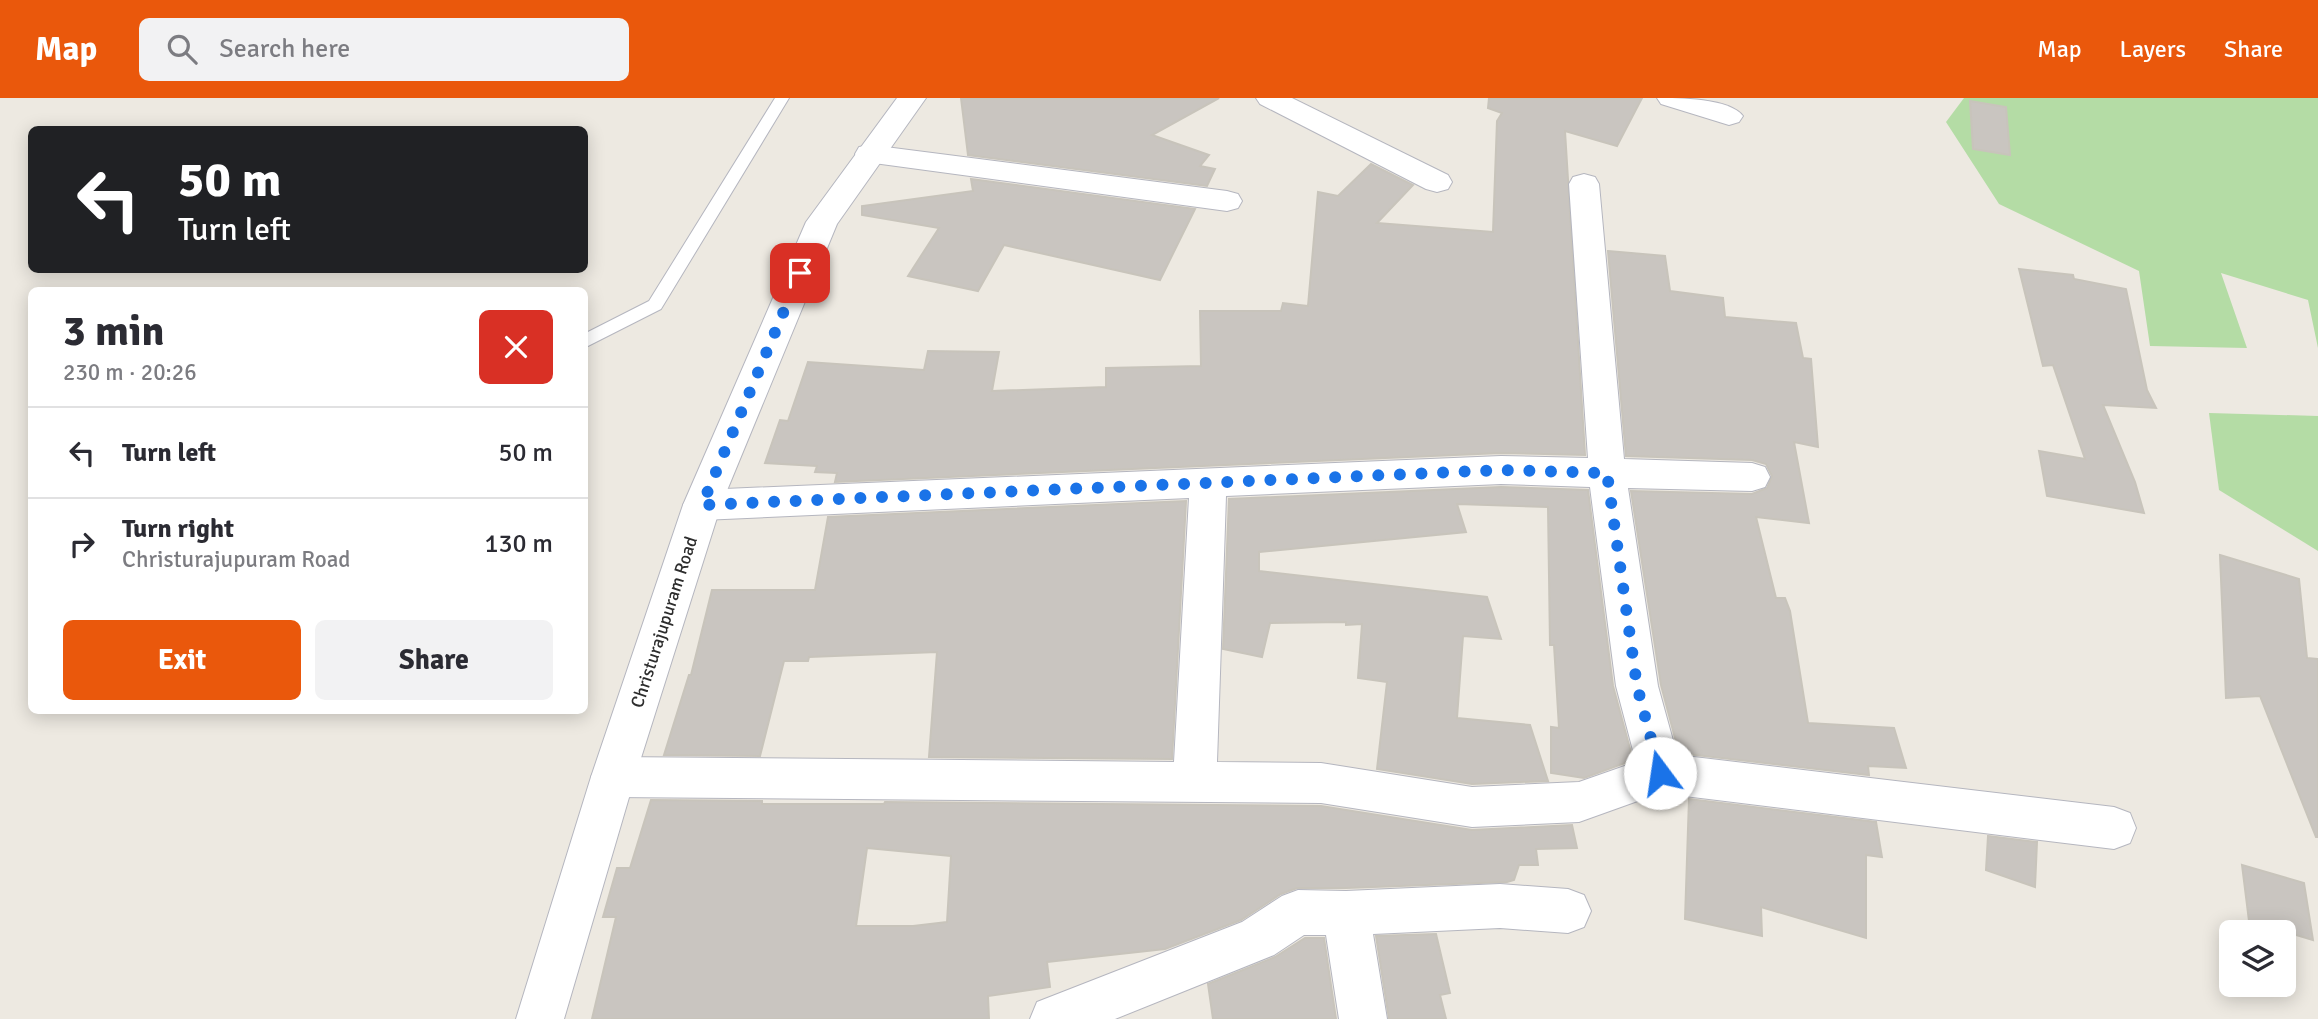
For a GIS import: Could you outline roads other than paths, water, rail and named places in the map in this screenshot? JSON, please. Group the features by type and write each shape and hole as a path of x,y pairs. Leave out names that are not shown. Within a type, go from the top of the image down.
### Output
{"street":[{"name":"Christurajupuram Road","path":"540,1019 613,777 702,505 822,222 912,98"},
{"path":"1270,98 1437,182"},
{"path":"1671,98 1729,116"},
{"path":"870,153 1227,201"},
{"path":"1584,184 1607,473 1637,686 1660,773"},
{"path":"702,505 1501,470 1752,477"},
{"path":"1195,782 1208,482"},
{"path":"613,777 1321,783 1472,807 1579,802 1660,773 2114,828"},
{"path":"1054,1019 1257,939 1297,912 1346,913 1500,906 1568,911"},
{"path":"1346,913 1363,1019"}],"lane":[{"path":"588,340 655,305 782,98"}]}
